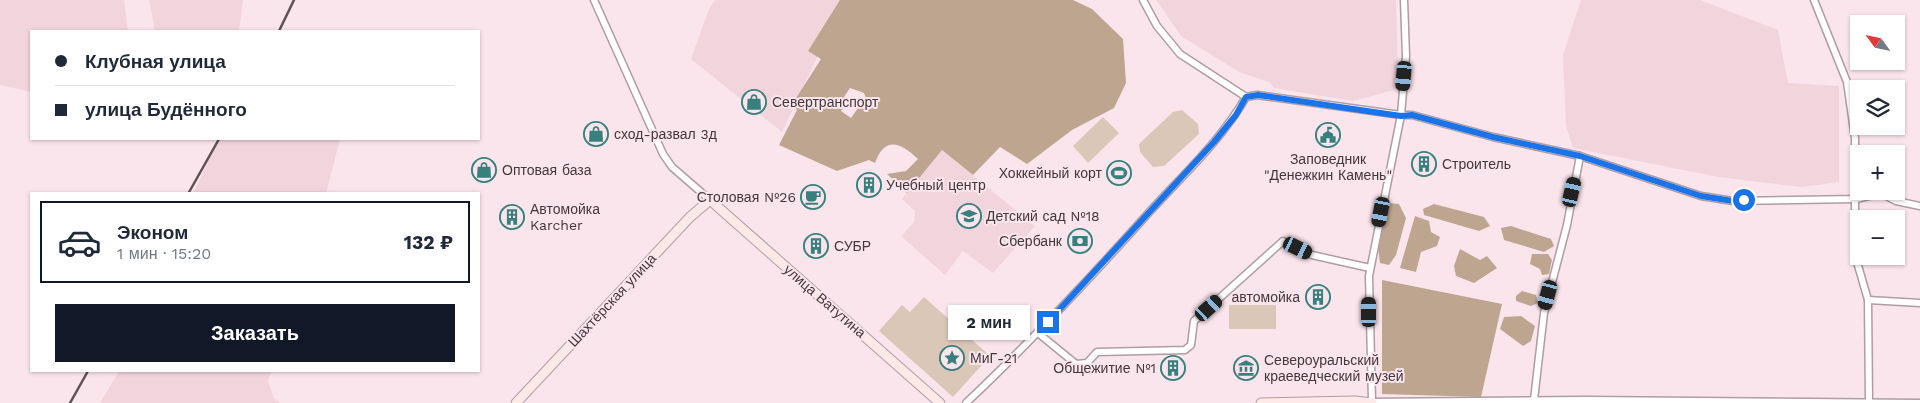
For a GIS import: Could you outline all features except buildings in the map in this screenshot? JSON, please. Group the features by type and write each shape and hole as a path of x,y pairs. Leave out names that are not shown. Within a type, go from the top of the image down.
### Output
{"main road":[{"name":"Шахтёрская улица","path":"516,403 684,223 710,200"},
{"name":"улица Ватутина","path":"710,200 940,403"},
{"path":"1261,403 1372,402"}],"street":[{"path":"594,0 663,154 672,167 710,200"},
{"path":"1143,0 1157,26 1180,54 1246,97 1258,95 1401,116 1412,115 1493,137 1580,156 1701,196 1733,201 1850,199"},
{"path":"1404,0 1406,56 1401,116 1370,268 1372,402 1534,400 1920,403"},
{"path":"1814,0 1848,82 1855,145"},
{"path":"966,403 1038,332 1214,142 1236,115 1246,97"},
{"path":"1534,400 1544,313 1567,225 1580,156"},
{"path":"1856,200 1855,255 1868,300 1869,402"},
{"path":"1896,200 1920,206"},
{"path":"1038,332 1076,364 1087,363 1097,352 1185,350 1191,346 1194,321 1283,241 1312,255 1370,268"},
{"path":"1868,300 1920,303"}],"shaded area":[{"path":"0,0 124,0 128,30 30,30 30,92 0,85"},
{"path":"149,0 243,0 239,30 155,30"},
{"path":"715,0 844,0 782,132 691,59 709,9"},
{"path":"840,0 1073,0 1092,9 1123,39 1126,83 1114,108 1072,130 1027,164 1000,147 973,175 942,150 907,193 887,174 906,171 918,159 905,149 894,144 888,145 883,149 875,163 869,160 837,171 779,145 797,110 791,106 821,59 808,51","holes":["850,88 864,93 868,103 858,108 851,118 841,111 846,104 844,97"]},
{"path":"1156,0 1396,0 1398,70 1394,90 1353,101 1274,88 1269,82 1239,72 1181,36"},
{"path":"1581,0 1700,0 1778,30 1788,83 1839,86 1839,182 1802,187 1718,177 1573,148 1566,126 1563,55"},
{"path":"1182,110 1198,124 1199,134 1164,166 1153,167 1140,152 1139,144 1173,112"},
{"path":"1103,117 1119,133 1088,163 1073,146"},
{"path":"218,140 340,140 327,192 194,192"},
{"name":"Детский сад №18","path":"942,150 1035,226 993,273 963,251 945,275 901,236 914,222 915,211 902,199"},
{"path":"1389,203 1399,204 1406,218 1396,255 1389,265 1380,263 1378,248"},
{"path":"1434,204 1484,217 1490,226 1479,231 1424,215 1423,209"},
{"path":"1415,216 1429,221 1431,232 1440,237 1437,246 1421,252 1416,272 1400,268"},
{"path":"1511,226 1551,239 1554,246 1544,252 1504,240 1501,228"},
{"path":"1460,249 1480,260 1487,256 1497,268 1474,283 1456,276 1454,266"},
{"path":"1532,254 1548,254 1552,260 1549,274 1542,275 1540,269 1530,264"},
{"path":"1382,280 1502,304 1481,397 1382,394"},
{"path":"1522,291 1536,295 1538,303 1531,306 1516,301 1516,296"},
{"path":"924,297 990,356 953,397 879,331 902,305 910,312"},
{"path":"1229,305 1276,305 1276,329 1229,329"},
{"path":"1521,316 1535,326 1531,341 1523,346 1500,329 1504,317"},
{"path":"118,372 271,372 268,381 274,398 280,403 100,403"}],"railway":[{"path":"279,30 294,0"},
{"path":"189,192 218,140"},
{"path":"70,403 87,372"}],"place":[{"name":"Севертранспорт","path":"754,102"},
{"name":"сход-развал 3д","path":"596,134"},
{"name":"Заповедник \"Денежкин Камень\"","path":"1328,135"},
{"name":"Строитель","path":"1424,164"},
{"name":"Оптовая база","path":"484,170"},
{"name":"Хоккейный корт","path":"1119,173"},
{"name":"Учебный центр","path":"869,185"},
{"name":"Столовая №26","path":"813,197"},
{"name":"Детский сад №18","path":"969,216"},
{"name":"Автомойка Karcher","path":"512,217"},
{"name":"Сбербанк","path":"1080,241"},
{"name":"СУБР","path":"816,246"},
{"name":"автомойка","path":"1318,297"},
{"name":"МиГ-21","path":"952,358"},
{"name":"Общежитие №1","path":"1173,368"},
{"name":"Североуральский краеведческий музей","path":"1246,368"}],"route":[{"path":"1048,322 1214,142 1236,115 1246,97 1258,95 1401,116 1412,115 1451,124 1493,137 1580,156 1701,196 1733,201 1744,200"}]}
